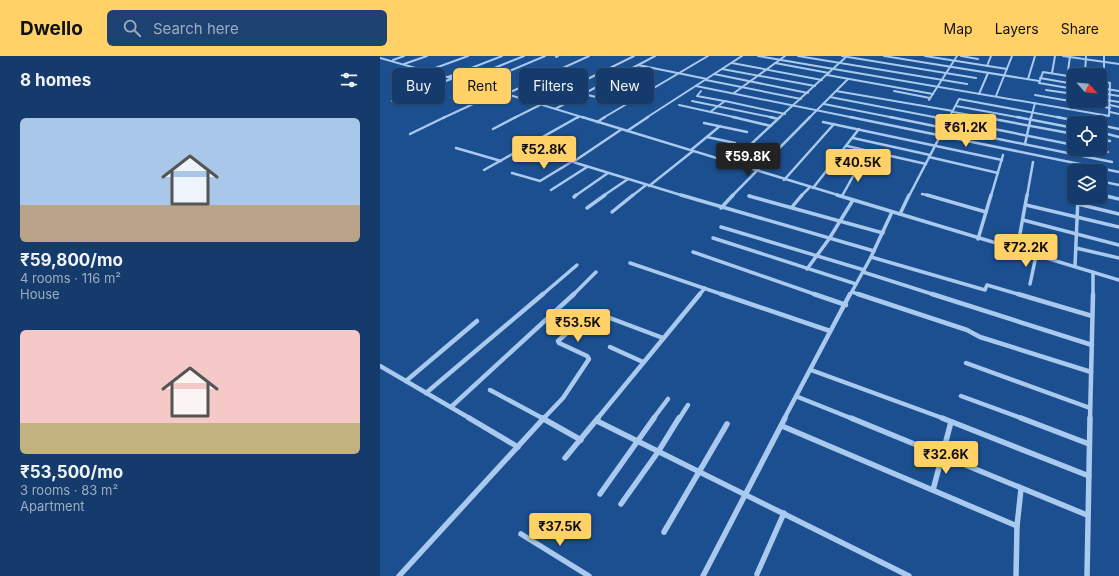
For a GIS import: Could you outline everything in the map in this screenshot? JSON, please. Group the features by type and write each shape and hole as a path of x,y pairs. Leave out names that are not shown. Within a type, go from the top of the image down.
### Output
{"street":[{"path":"392,60 404,56"},
{"path":"404,64 427,56"},
{"path":"435,68 468,56"},
{"path":"445,80 502,56"},
{"path":"494,68 524,56"},
{"path":"511,71 546,56"},
{"path":"511,92 589,56"},
{"path":"588,79 634,56"},
{"path":"588,91 655,56"},
{"path":"654,88 708,56"},
{"path":"628,131 742,56"},
{"path":"758,56 1110,116 1110,83 1107,82"},
{"path":"734,93 785,56"},
{"path":"798,56 967,84"},
{"path":"842,56 976,78"},
{"path":"731,163 847,56"},
{"path":"873,68 884,56 1028,79 1067,83"},
{"path":"925,56 1007,69"},
{"path":"894,91 930,99 957,56"},
{"path":"961,56 978,58"},
{"path":"987,66 991,56"},
{"path":"996,96 1012,56"},
{"path":"1028,79 1035,56"},
{"path":"1052,74 1055,56"},
{"path":"1063,56 1086,58 1119,64"},
{"path":"1068,68 1069,56"},
{"path":"1104,56 1105,68"},
{"path":"380,58 417,68"},
{"path":"1085,68 1086,58"},
{"path":"732,63 822,80"},
{"path":"775,63 848,79 933,94"},
{"path":"638,65 801,99"},
{"path":"722,69 815,86"},
{"path":"1040,80 1043,72 1067,76"},
{"path":"979,94 988,73"},
{"path":"714,74 808,93"},
{"path":"445,76 453,79"},
{"path":"721,208 848,79"},
{"path":"1040,80 1041,83 1067,88"},
{"path":"696,86 1080,164"},
{"path":"1107,89 1119,91"},
{"path":"1046,90 1067,93"},
{"path":"701,91 697,96 785,114"},
{"path":"836,91 1067,133"},
{"path":"1107,94 1119,96"},
{"path":"1036,95 1119,106"},
{"path":"511,96 519,98"},
{"path":"830,97 1067,144"},
{"path":"900,214 959,99 1067,119"},
{"path":"1107,100 1119,102"},
{"path":"692,101 778,119"},
{"path":"710,112 724,101"},
{"path":"1025,144 1035,103"},
{"path":"410,134 474,104"},
{"path":"493,129 539,104 692,150 757,172 842,196 1119,280"},
{"path":"554,109 564,104"},
{"path":"597,122 627,104"},
{"path":"824,104 1112,162"},
{"path":"679,105 771,126"},
{"path":"956,106 1067,127"},
{"path":"1110,112 1119,114"},
{"path":"484,170 579,117"},
{"path":"704,122 746,132"},
{"path":"823,122 1002,160"},
{"path":"784,180 834,124"},
{"path":"612,212 692,150 720,126"},
{"path":"1107,126 1119,129"},
{"path":"512,173 540,181 622,129"},
{"path":"792,207 812,188 847,146 859,129"},
{"path":"1107,134 1119,137"},
{"path":"707,137 735,143"},
{"path":"853,138 998,173"},
{"path":"847,146 926,164"},
{"path":"456,148 501,161"},
{"path":"978,238 1003,155"},
{"path":"573,161 587,167 721,208 874,251"},
{"path":"842,196 861,162"},
{"path":"1017,250 1034,162"},
{"path":"551,190 587,167"},
{"path":"1107,170 1119,172"},
{"path":"574,197 608,173"},
{"path":"587,208 628,179"},
{"path":"1107,182 1119,185"},
{"path":"922,194 986,212"},
{"path":"749,196 883,233"},
{"path":"1107,196 1119,199"},
{"path":"807,269 829,239 839,220 853,200"},
{"path":"1075,266 1078,204 1119,214"},
{"path":"1026,205 1119,227"},
{"path":"703,576 798,397 830,331 864,271 892,212"},
{"path":"1023,220 1119,245"},
{"path":"721,227 816,255 1092,345"},
{"path":"713,238 856,284"},
{"path":"1076,248 1119,258"},
{"path":"693,252 846,305"},
{"path":"1030,284 1036,256"},
{"path":"871,257 985,290 986,285 1092,316"},
{"path":"630,263 830,331"},
{"path":"426,393 577,265"},
{"path":"451,407 570,298 596,272"},
{"path":"1087,576 1093,272"},
{"path":"565,458 705,288"},
{"path":"852,292 967,330 980,337 1091,372"},
{"path":"399,576 568,393 590,359 588,356 558,342 589,313 599,313 663,338"},
{"path":"406,381 477,321"},
{"path":"610,347 643,362"},
{"path":"966,363 1090,408"},
{"path":"380,366 518,447"},
{"path":"811,370 951,422 1089,476"},
{"path":"490,390 581,440"},
{"path":"961,396 1089,444"},
{"path":"798,397 1088,515"},
{"path":"600,494 668,400"},
{"path":"621,504 658,452 688,405"},
{"path":"597,421 910,576"},
{"path":"933,490 951,422"},
{"path":"664,532 727,424"},
{"path":"782,426 1017,526"},
{"path":"1016,576 1017,526 1021,489"},
{"path":"757,574 784,513"},
{"path":"521,534 589,576"}]}
